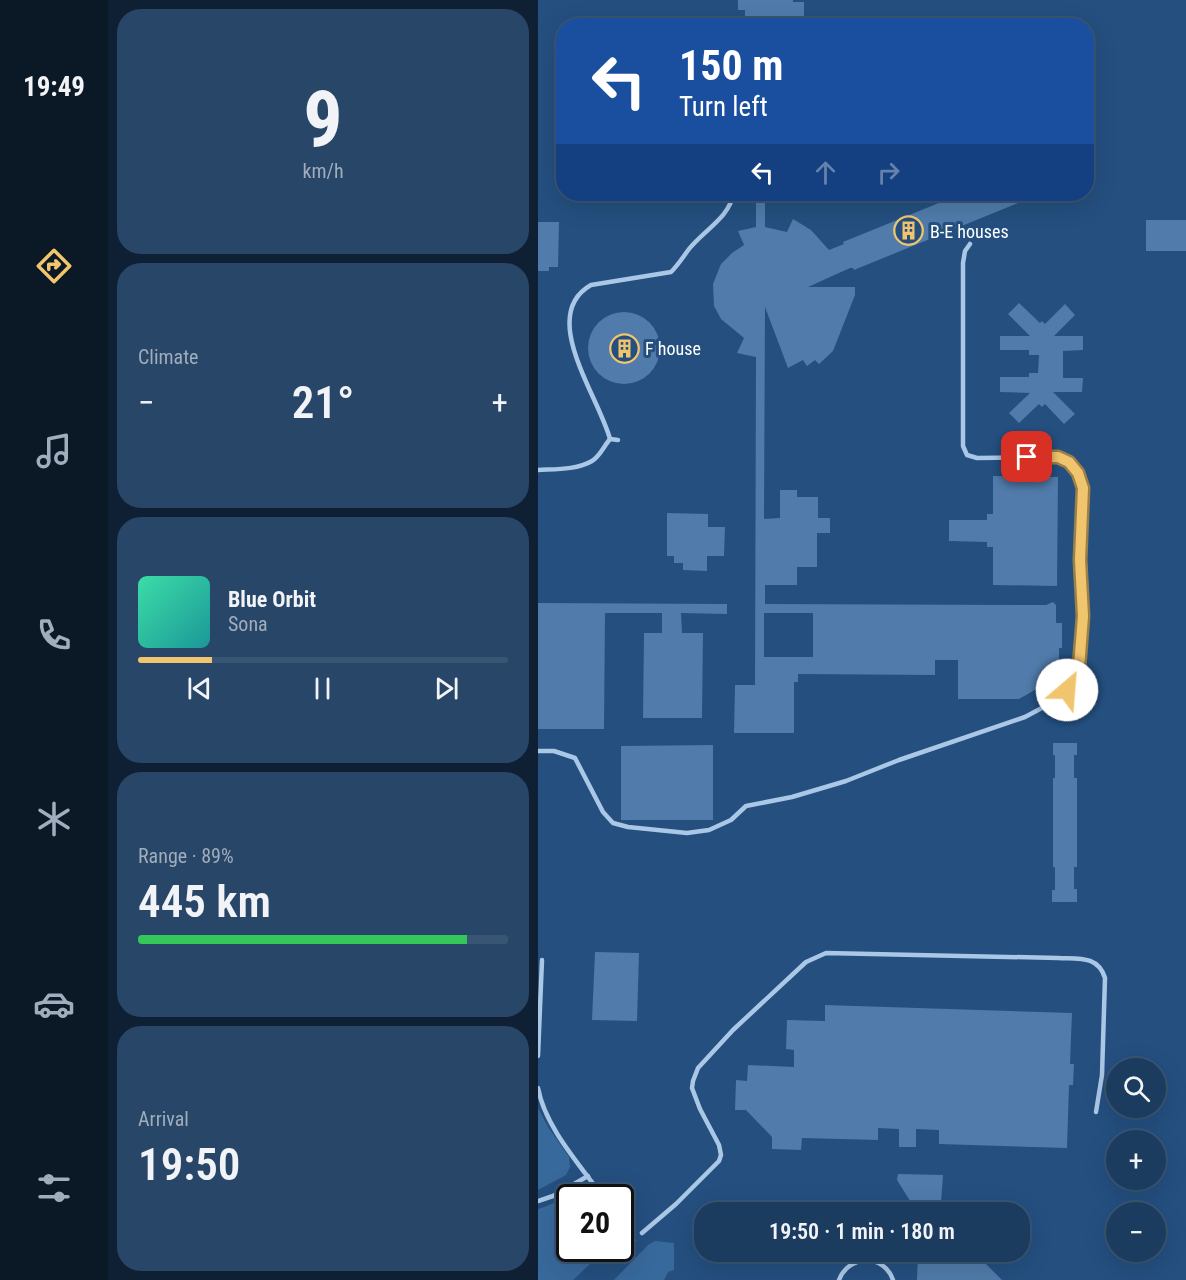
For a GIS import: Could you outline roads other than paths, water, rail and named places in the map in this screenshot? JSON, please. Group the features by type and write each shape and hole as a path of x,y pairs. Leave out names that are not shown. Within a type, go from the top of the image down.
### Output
{"lane":[{"path":"570,297 581,289 601,282 671,272 700,236 723,215 732,201"},
{"path":"538,751 554,751 575,758 603,812 613,823 628,827 687,833 709,830 731,820 746,806 792,797 846,781 899,760 1025,717 1055,701 1078,680 1083,616 1080,560 1083,488 1078,473 1069,462 1058,457 977,458 967,455 963,446 963,263 965,251 970,244"},
{"path":"577,377 598,409 610,439"},
{"path":"610,439 618,440"},
{"path":"538,470 577,466 591,462 602,452 610,439"},
{"path":"642,1233 676,1204 719,1161 721,1155 692,1088 698,1068 733,1030 806,962 826,953 1058,958 1089,960 1097,963 1105,978 1102,1076 1096,1112"},
{"path":"538,1056 542,960"},
{"path":"538,1088 545,1114 594,1184"},
{"path":"538,1201 553,1196 588,1176"},
{"path":"839,1280 844,1269 852,1264 870,1260 886,1268 893,1280"}],"place":[{"name":"B-E houses","path":"909,231"},
{"name":"F house","path":"624,348"}]}
